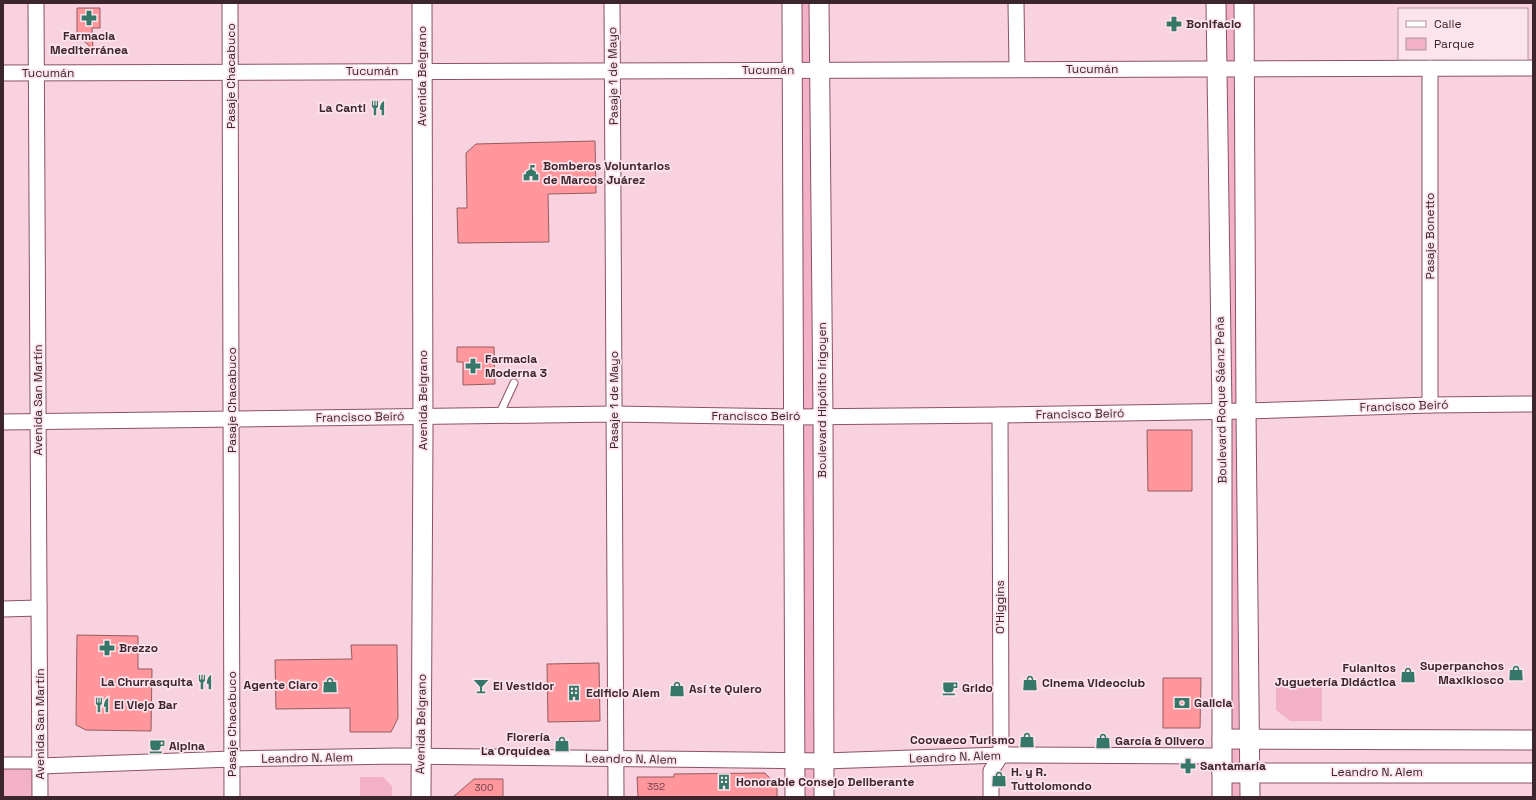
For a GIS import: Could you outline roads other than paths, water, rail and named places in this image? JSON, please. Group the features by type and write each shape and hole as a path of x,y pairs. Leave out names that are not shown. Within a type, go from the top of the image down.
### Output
{"street":[{"name":"Avenida San Martín","path":"36,3 35,73 40,797"},
{"name":"Pasaje Chacabuco","path":"230,3 232,797"},
{"name":"Avenida Belgrano","path":"421,797 423,416 422,3"},
{"name":"Pasaje 1 de Mayo","path":"612,3 616,797"},
{"path":"792,3 795,797"},
{"name":"Boulevard Hipólito Irigoyen","path":"819,3 823,416 824,797"},
{"path":"1016,3 1017,69"},
{"name":"Boulevard Roque Sáenz Peña","path":"1216,3 1222,411 1222,797"},
{"name":"Boulevard Roque Sáenz Peña","path":"1244,3 1250,797"},
{"name":"Pasaje Bonetto","path":"1430,68 1430,405"},
{"name":"Tucumán","path":"3,73 1533,68"},
{"name":"Francisco Beiró","path":"3,422 614,414 794,416 1000,415 1222,411 1246,412 1430,405 1533,404"},
{"name":"O'Higgins","path":"1000,415 1001,755"},
{"path":"3,609 39,608"},
{"name":"Leandro N. Alem","path":"1222,756 1250,740 1533,740"},
{"path":"991,797 991,771 1001,755"},
{"name":"Leandro N. Alem","path":"40,766 232,759 421,756 824,761 1001,755 1222,756 1251,772 1533,773"},
{"path":"3,763 34,763 40,766"}],"lane":[{"path":"499,415 514,383"}],"place":[{"name":"Farmacia Mediterránea","path":"89,18"},
{"name":"Bonifacio","path":"1174,24"},
{"name":"La Canti","path":"378,108"},
{"name":"Bomberos Voluntarios de Marcos Juárez","path":"531,173"},
{"name":"Farmacia Moderna 3","path":"473,366"},
{"name":"Brezzo","path":"107,648"},
{"name":"Superpanchos Maxikiosco","path":"1516,673"},
{"name":"Fulanitos Juguetería Didáctica","path":"1408,675"},
{"name":"La Churrasquita","path":"205,682"},
{"name":"Cinema Videoclub","path":"1030,683"},
{"name":"Agente Claro","path":"330,685"},
{"name":"El Vestidor","path":"481,686"},
{"name":"Grido","path":"950,688"},
{"name":"Así te Quiero","path":"677,689"},
{"name":"Edificio Alem","path":"574,693"},
{"name":"Galicia","path":"1182,703"},
{"name":"El Viejo Bar","path":"102,705"},
{"name":"Coovaeco Turismo","path":"1027,740"},
{"name":"García & Olivero","path":"1103,741"},
{"name":"Florería La Orquídea","path":"562,744"},
{"name":"Alpina","path":"157,746"},
{"name":"Santamaría","path":"1188,766"},
{"name":"H. y R. Tuttolomondo","path":"999,779"},
{"name":"Honorable Consejo Deliberante","path":"724,782"}]}
